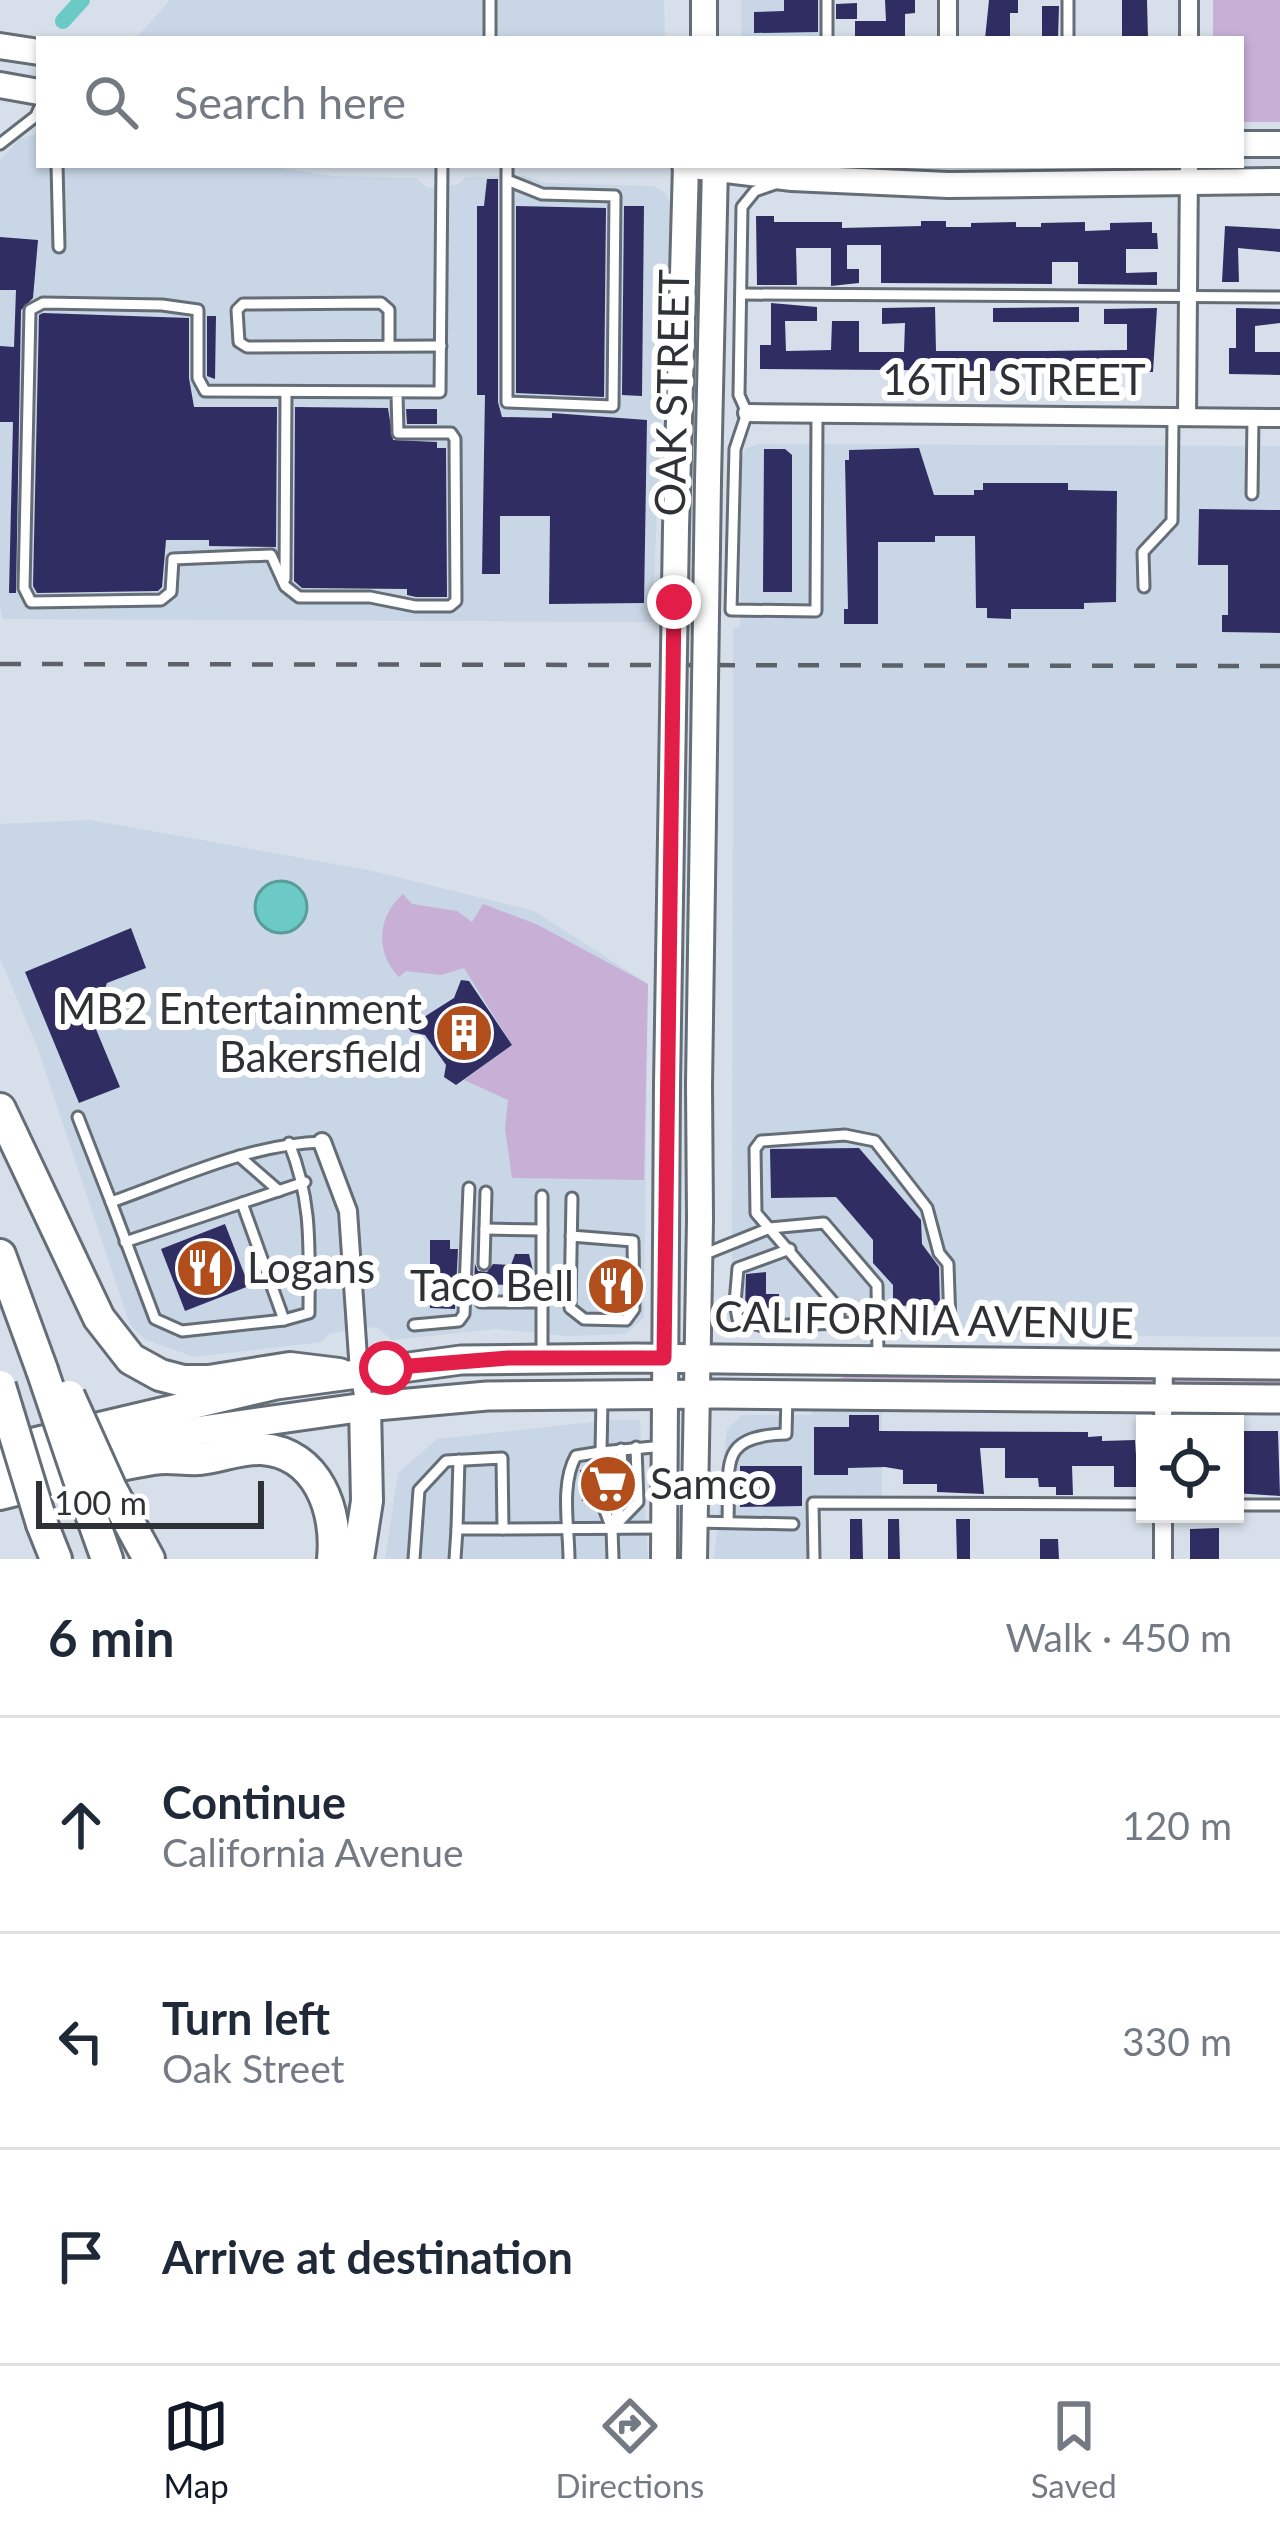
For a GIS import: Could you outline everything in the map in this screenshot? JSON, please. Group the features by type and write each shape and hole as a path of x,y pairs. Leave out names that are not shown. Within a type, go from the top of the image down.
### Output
{"highway":[{"path":"0,1109 99,1318 130,1359 160,1376 184,1381 290,1368 349,1373"},
{"path":"4,1265 99,1494 107,1559"},
{"path":"0,1386 56,1559"},
{"path":"358,1559 368,1501 365,1407"},
{"path":"0,1446 42,1523"},
{"path":"0,1494 157,1458 212,1458 251,1450 290,1456 302,1464 328,1499 333,1559"},
{"path":"99,1494 149,1559"}],"main road":[{"path":"704,0 704,36"},
{"path":"0,46 36,52"},
{"path":"0,85 36,108"},
{"path":"1244,144 1280,144"},
{"name":"OAK STREET","path":"664,1559 669,781 685,168"},
{"name":"OAK STREET","path":"694,1559 716,168"},
{"path":"723,168 792,178 948,184 1189,172 1280,181"},
{"name":"CALIFORNIA AVENUE","path":"0,1446 243,1392 461,1360 1280,1365"},
{"name":"CALIFORNIA AVENUE","path":"0,1473 138,1442 308,1414 487,1396 788,1394 1164,1411 1280,1399"},
{"path":"157,1458 273,1431 308,1414"}],"street":[{"path":"948,0 948,36"},
{"path":"1189,0 1189,36"},
{"path":"1180,417 1189,172"},
{"name":"16TH STREET","path":"747,413 1280,418"},
{"path":"322,1142 348,1211 349,1373 365,1407"},
{"path":"1164,1364 1164,1411"},
{"path":"1163,1523 1163,1559"}],"lane":[{"path":"490,0 490,36"},
{"path":"827,0 827,36"},
{"path":"1068,0 1068,36"},
{"path":"0,144 36,111"},
{"path":"57,168 59,247"},
{"path":"397,394 398,434 452,434 455,439 456,602 450,606 415,606 370,597 299,597 286,586 271,555 173,560 171,592 161,601 31,602 24,588 30,310 43,302 198,310 198,378 205,391 440,392 442,168"},
{"path":"507,168 507,402 613,406 615,196 542,194 508,180"},
{"path":"792,178 755,191 742,207 739,394 747,413 735,449 731,610 816,610 817,416"},
{"path":"741,294 1280,297"},
{"path":"389,346 389,310 381,303 243,304 237,310 238,342 247,347 441,346"},
{"path":"286,392 286,586"},
{"path":"1144,587 1143,552 1172,521 1180,417"},
{"path":"1252,494 1253,417"},
{"path":"78,1117 155,1318 182,1331 284,1320 309,1312 305,1183 289,1143"},
{"path":"790,1250 738,1268 738,1318 763,1326 950,1324 948,1264 939,1253 927,1208 875,1141 845,1135 761,1141 755,1149 756,1214 790,1250 839,1310 839,1323"},
{"path":"111,1202 239,1156 289,1143 322,1142"},
{"path":"239,1156 279,1191"},
{"path":"125,1241 305,1183"},
{"path":"414,1325 459,1322 464,1314 469,1188"},
{"path":"484,1264 486,1192"},
{"path":"542,1196 542,1358"},
{"path":"572,1198 570,1308 584,1319 626,1320 634,1309 633,1241 572,1236"},
{"path":"242,1203 284,1320"},
{"path":"700,1256 770,1228 824,1223 877,1286 878,1361"},
{"path":"485,1229 542,1230"},
{"path":"484,1284 482,1302 542,1302"},
{"path":"601,1469 602,1394"},
{"path":"728,1522 731,1461 739,1444 751,1435 786,1433 788,1394"},
{"path":"569,1559 571,1466 576,1456 664,1446"},
{"path":"612,1529 638,1502 636,1448"},
{"path":"621,1449 622,1468"},
{"path":"414,1559 418,1490 446,1461 502,1458 502,1529"},
{"path":"455,1559 459,1460"},
{"path":"612,1529 622,1499"},
{"path":"601,1500 612,1529 613,1559"},
{"path":"814,1559 813,1504 1136,1504"},
{"path":"1244,1505 1280,1505"},
{"path":"695,1522 793,1523"},
{"path":"457,1528 664,1528"}],"shaded area":[{"path":"170,0 664,0 665,36 138,36"},
{"path":"741,0 819,0 819,36 741,36"},
{"path":"1213,0 1280,0 1280,122 1244,122 1244,36 1213,36"},
{"path":"36,134 36,168 279,168 333,176 416,178 428,188 457,185 466,177 524,176 549,183 654,186 664,192 671,203 652,622 3,619 0,160 19,139"},
{"path":"758,444 1280,446 1280,1337 979,1335 979,1331 875,1327 823,1318 739,1317 732,1311 733,628 740,627 741,460 745,449"},
{"path":"91,820 373,871 534,911 648,984 644,1318 625,1334 567,1336 496,1329 392,1340 376,1327 330,1333 322,1342 194,1357 146,1340 130,1325 38,1049 0,958 0,824"},
{"path":"281,881 299,889 307,907 299,925 281,933 263,925 255,907 263,889"},
{"path":"403,894 412,904 457,911 472,922 483,904 536,924 648,984 644,1180 512,1178 505,1129 508,1100 464,1080 512,1045 464,968 441,975 406,971 399,977 391,967 382,935 388,913"},
{"path":"861,1372 1280,1378 1280,1388 824,1383"},
{"path":"812,1411 882,1412 882,1497 809,1496 808,1559 714,1559 727,1429 742,1415 811,1415"},
{"path":"640,1420 648,1559 385,1559 398,1473 437,1439"}],"building":[{"path":"784,0 818,0 818,32 754,33 754,12 784,11"},
{"path":"885,0 915,0 915,13 905,14 905,36 855,36 855,21 886,21"},
{"path":"989,0 1018,0 1018,13 1010,13 1010,36 985,36"},
{"path":"1122,0 1147,0 1148,36 1122,36"},
{"path":"857,3 857,19 836,19 836,4"},
{"path":"1042,6 1059,6 1058,36 1042,36"},
{"path":"487,179 498,179 498,402 502,417 552,418 552,413 647,420 644,603 549,604 550,516 500,516 500,574 482,574 485,395 477,395 477,206 484,206"},
{"path":"516,206 606,208 604,397 516,393"},
{"path":"624,206 644,206 642,396 622,395"},
{"path":"756,216 774,216 774,222 842,222 842,228 921,226 921,221 946,221 946,227 1085,222 1085,231 1110,230 1110,223 1152,222 1158,249 1126,249 1126,273 1157,272 1157,285 1078,284 1078,262 1052,262 1052,284 881,283 881,245 847,245 847,269 859,269 859,283 831,286 831,248 796,248 797,285 757,285"},
{"path":"1225,226 1280,229 1280,252 1238,248 1239,282 1222,282"},
{"path":"0,237 38,240 33,298 21,310 16,593 9,593 13,422 0,422 0,346 14,347 16,290 0,290"},
{"path":"771,303 817,307 817,321 785,321 786,351 831,350 832,321 859,321 859,352 904,352 905,323 882,324 882,308 935,307 936,351 1042,351 1127,350 1127,324 1104,324 1104,309 1157,308 1153,372 760,369 760,345 771,345"},
{"path":"1079,307 1079,322 993,322 993,308"},
{"path":"1236,308 1280,309 1280,323 1255,326 1255,352 1280,352 1280,375 1229,374 1229,348 1236,348"},
{"path":"39,315 189,318 194,407 277,407 276,547 166,540 158,591 37,593 33,586"},
{"path":"207,316 216,316 215,379 207,376"},
{"path":"295,407 388,408 393,440 437,442 437,448 446,448 447,597 416,597 407,595 407,589 302,588 294,581"},
{"path":"406,409 437,409 437,424 407,424"},
{"path":"919,448 934,495 974,495 974,490 983,490 983,483 1068,483 1068,490 1117,491 1116,602 1084,603 1084,609 1011,609 1011,619 987,618 987,608 976,608 975,536 935,536 935,542 878,542 878,624 844,624 844,609 848,609 845,460 849,460 849,450"},
{"path":"764,449 785,449 792,455 792,592 763,592"},
{"path":"1199,509 1280,510 1280,633 1222,632 1222,615 1228,615 1228,565 1198,565"},
{"path":"131,928 146,968 107,983 93,1022 120,1087 79,1103 25,972"},
{"name":"MB2 Entertainment Bakersfield","path":"461,980 469,981 512,1045 456,1085 444,1077 446,1065 425,1035 407,1026 414,1014 424,1017 454,998"},
{"path":"859,1148 921,1220 922,1244 939,1267 940,1305 893,1306 893,1285 873,1263 873,1240 836,1197 771,1198 770,1149"},
{"name":"Logans","path":"225,1224 249,1286 185,1311 161,1249"},
{"path":"430,1240 450,1240 450,1249 458,1249 455,1309 430,1308"},
{"path":"515,1254 529,1254 533,1271 528,1291 513,1285 474,1284 475,1264 478,1271 487,1272 493,1264 511,1265"},
{"name":"Taco Bell","path":"602,1264 624,1264 624,1307 603,1308"},
{"path":"766,1272 766,1294 779,1294 779,1308 745,1308 746,1274"},
{"path":"849,1415 879,1415 879,1431 1088,1432 1088,1437 1102,1436 1102,1441 1135,1440 1136,1487 1114,1487 1114,1466 1072,1466 1073,1495 1056,1495 1056,1487 1039,1487 1038,1478 1005,1478 1005,1448 980,1448 984,1494 937,1492 937,1484 903,1484 903,1470 885,1467 848,1468 848,1475 814,1475 814,1427 849,1427"},
{"path":"1244,1431 1278,1431 1280,1496 1244,1494"},
{"path":"740,1466 802,1466 802,1506 740,1507"},
{"name":"Samco","path":"610,1468 619,1475 628,1474 629,1493 619,1491 611,1500 599,1491 592,1501 582,1501 580,1470 592,1469 602,1478"},
{"path":"850,1519 862,1519 863,1559 850,1559"},
{"path":"888,1519 899,1519 900,1559 888,1559"},
{"path":"956,1519 970,1519 970,1559 957,1559"},
{"path":"1219,1528 1219,1559 1190,1559 1190,1529"},
{"path":"1040,1539 1058,1539 1059,1559 1040,1559"}],"waterway":[{"path":"63,21 82,0"}],"railway":[{"path":"0,664 1280,666"}],"place":[{"name":"MB2 Entertainment Bakersfield","path":"464,1033"},
{"name":"Logans","path":"205,1268"},
{"name":"Taco Bell","path":"616,1286"},
{"name":"Samco","path":"608,1484"}],"route":[{"path":"386,1368 508,1358 664,1358 674,602"}]}
